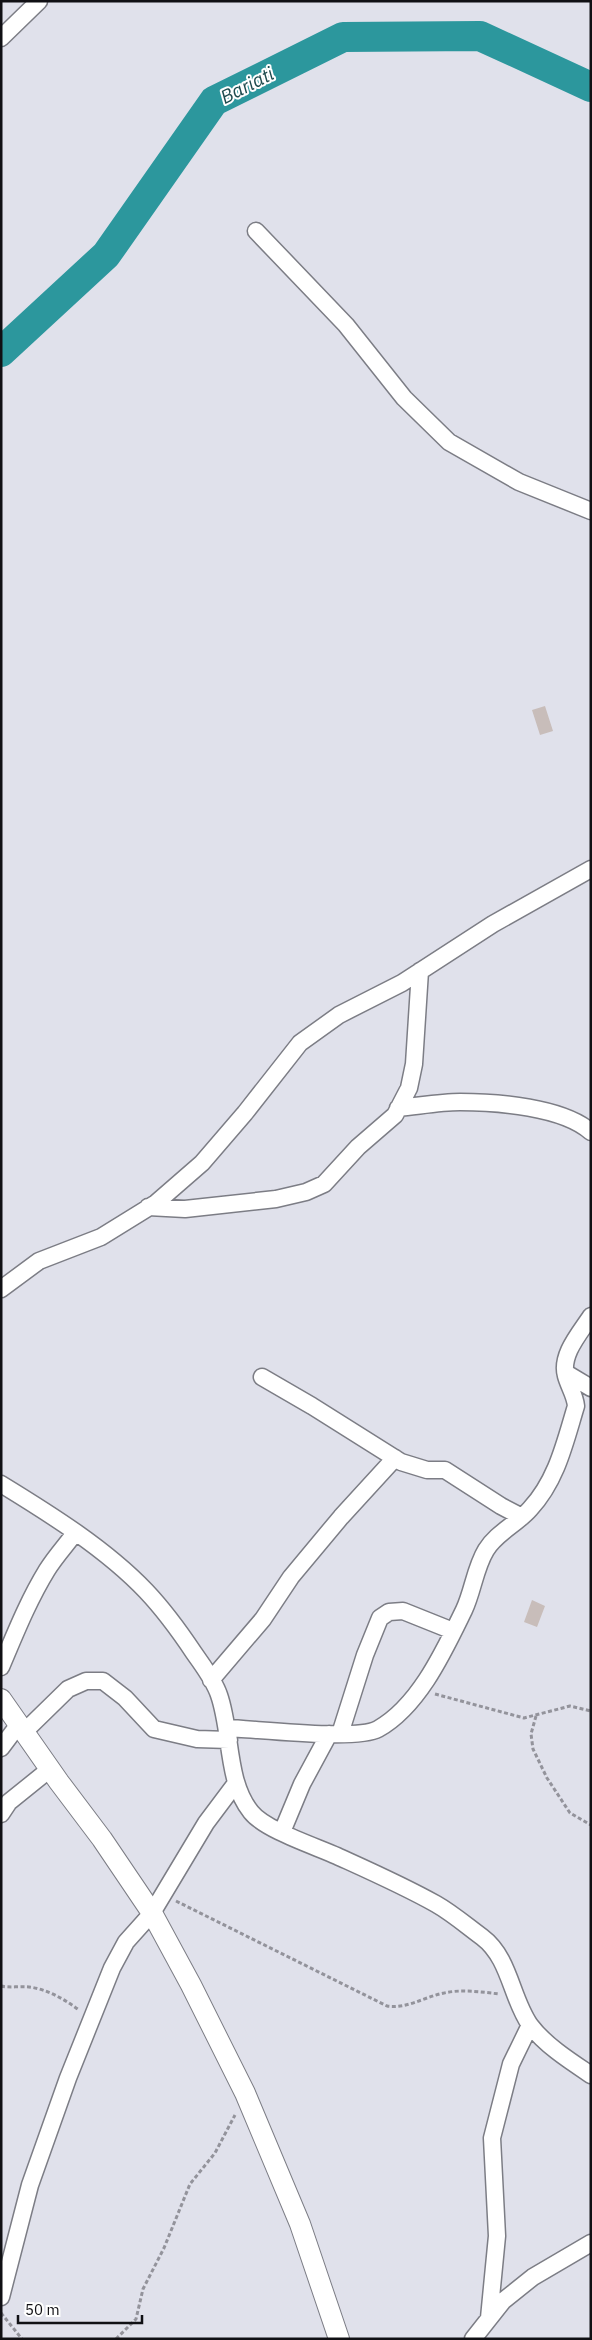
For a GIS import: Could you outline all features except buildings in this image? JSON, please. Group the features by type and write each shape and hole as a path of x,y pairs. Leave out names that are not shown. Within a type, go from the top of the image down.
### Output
{"street":[{"path":"1,38 39,1"},
{"path":"256,231 346,326 404,398 449,442 519,482 591,511"},
{"path":"1,1289 39,1262 101,1237 148,1208 202,1162 245,1113 300,1044 339,1015 402,983 493,924 591,869"},
{"path":"148,1208 213,1207 276,1199 306,1192 324,1184 358,1147 395,1115 409,1088 414,1064 420,971"},
{"path":"398,1108 460,1102 551,1111 571,1118 591,1132"},
{"path":"1,1748 68,1689 86,1680 103,1681 125,1698 154,1729 197,1739 228,1734 334,1734 377,1729 400,1710 417,1692 434,1669 467,1603 486,1549 500,1534 522,1517 543,1492 558,1464 576,1406 575,1396 566,1373 566,1357 591,1316"},
{"path":"566,1373 591,1388"},
{"path":"262,1377 395,1458 414,1468 445,1470 501,1506 522,1517"},
{"path":"211,1680 263,1619 291,1577 395,1458"},
{"path":"1,1484 75,1533 146,1590 181,1633 219,1693 236,1782 243,1800 253,1814 282,1832 437,1905 485,1940 498,1954 515,1996 530,2025 546,2042 591,2076"},
{"path":"1,1667 17,1626 48,1568 75,1533"},
{"path":"282,1832 302,1784 334,1734 380,1618 389,1612 403,1611 453,1631"},
{"path":"1,1698 50,1769 102,1839 152,1913 192,1985 245,2093 300,2224 339,2339"},
{"path":"1,1814 9,1802 50,1769"},
{"path":"1,2297 30,2185 90,2020 126,1942 152,1913 162,1893 206,1823 236,1782"},
{"path":"489,2318 497,2236 492,2138 503,2090 512,2064 530,2025"},
{"path":"473,2339 503,2301 533,2277 591,2243"}],"path":[{"path":"417,1692 436,1695 524,1718 570,1706 591,1711"},
{"path":"536,1716 531,1734 533,1749 547,1778 570,1813 591,1825"},
{"path":"162,1893 208,1919 386,2006 405,2006 446,1992 478,1992 515,1996"},
{"path":"1,1986 29,1987 46,1992 65,2000 90,2020"},
{"path":"116,2339 136,2319 143,2289 164,2248 178,2209 190,2184 216,2153 227,2134 245,2093"},
{"path":"1,2313 22,2339"}],"waterway":[{"name":"Bariati","path":"1,352 106,255 214,101 343,37 480,36 591,87"}]}
